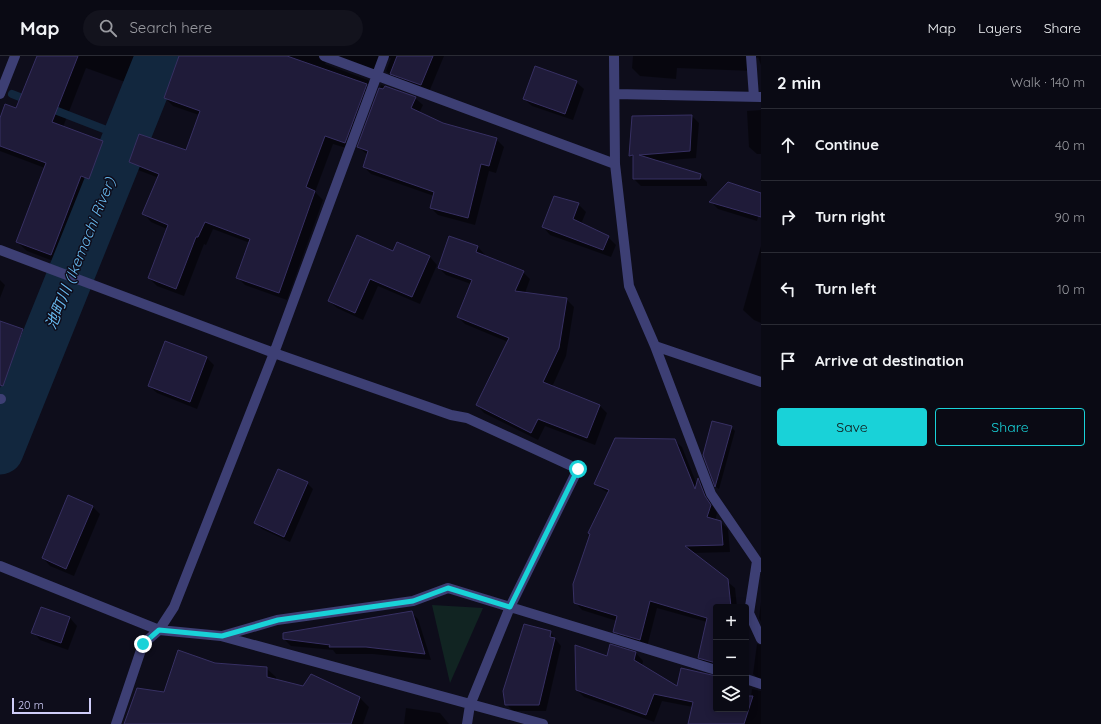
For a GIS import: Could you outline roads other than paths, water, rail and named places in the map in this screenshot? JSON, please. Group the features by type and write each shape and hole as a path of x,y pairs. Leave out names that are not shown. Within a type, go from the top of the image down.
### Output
{"street":[{"path":"0,94 15,56"},
{"path":"324,56 616,164"},
{"path":"116,724 143,644 159,630 174,607 274,353 384,56"},
{"path":"614,56 616,164 629,286 655,346 711,494 759,564 750,612 761,639"},
{"path":"615,94 757,97 751,56"},
{"path":"0,250 274,353 451,415 467,418 578,469 510,607 470,705 467,724"},
{"path":"655,346 761,382"},
{"path":"0,566 159,630 222,636 543,724"},
{"path":"222,636 278,620 413,601 448,588 713,669"},
{"path":"749,680 761,684"}],"waterway":[{"name":"池町川 (Ikemachi River)","path":"0,451 159,56"},
{"path":"12,94 30,101"},
{"path":"47,107 127,138"}]}
